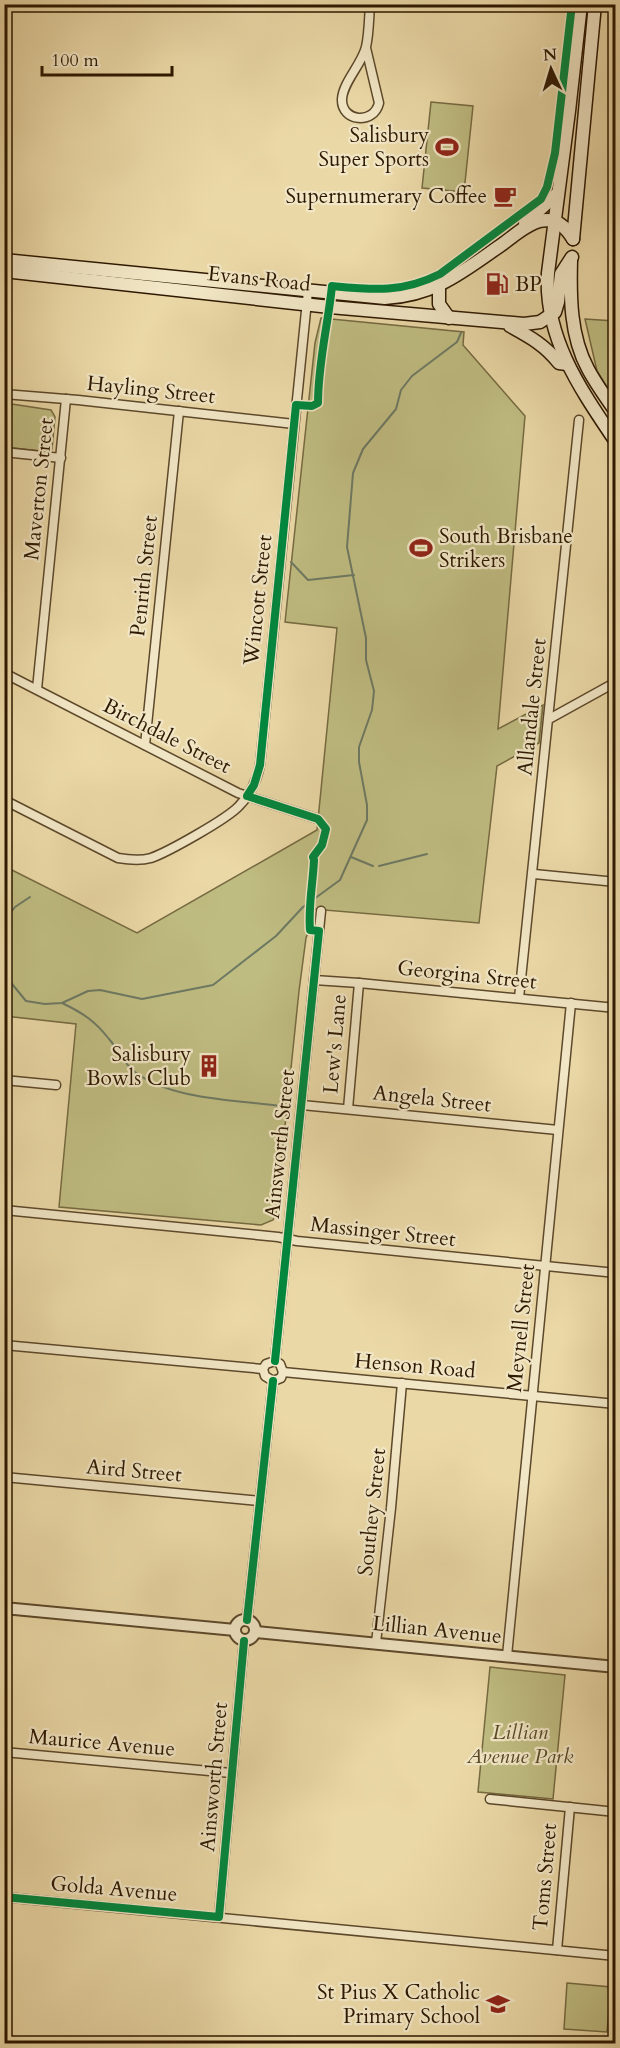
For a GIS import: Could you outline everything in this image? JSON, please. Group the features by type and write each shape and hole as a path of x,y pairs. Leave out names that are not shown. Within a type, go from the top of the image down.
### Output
{"main road":[{"path":"580,4 547,285 550,317 567,364 615,442"},
{"path":"595,4 573,239 571,305 573,322 587,368 615,412"},
{"path":"523,230 526,220 558,193"},
{"path":"523,230 540,221 554,221 565,226 573,239"},
{"name":"Evans Road","path":"4,271 307,298 406,296 439,286 457,276 523,230"},
{"path":"550,317 555,312 558,302 561,274 572,257"},
{"name":"Evans Road","path":"4,260 449,318 534,324 550,317"},
{"path":"439,286 439,304 449,318"},
{"path":"506,323 547,348 559,363 567,364"}],"street":[{"path":"366,48 342,98 345,111 354,117 361,118 373,114 379,103 366,48 370,4"},
{"name":"Wincott Street","path":"247,796 258,775 260,765 307,298"},
{"name":"Hayling Street","path":"4,394 294,424"},
{"name":"Maverton Street","path":"37,689 66,399"},
{"name":"Penrith Street","path":"145,744 179,411"},
{"name":"Allandale Street","path":"519,998 534,874 579,420"},
{"path":"4,452 61,458"},
{"name":"Birchdale Street","path":"4,673 247,796 318,819"},
{"path":"549,719 615,682"},
{"path":"4,800 118,858 137,860 163,852 229,815 247,796"},
{"path":"534,874 615,882"},
{"name":"Ainsworth Street","path":"275,1361 321,911"},
{"name":"Georgina Street","path":"314,980 615,1008"},
{"name":"Lew's Lane","path":"348,1109 359,983"},
{"name":"Meynell Street","path":"507,1656 571,1003"},
{"path":"4,1080 56,1084"},
{"name":"Angela Street","path":"302,1105 558,1130"},
{"name":"Massinger Street","path":"4,1210 197,1228 615,1273"},
{"path":"4,1345 264,1370"},
{"path":"275,1361 280,1364 284,1372 281,1378 273,1381 265,1376 264,1370 269,1362 275,1361"},
{"name":"Henson Road","path":"284,1372 615,1404"},
{"path":"247,1620 273,1381"},
{"name":"Southey Street","path":"376,1643 402,1383"},
{"name":"Aird Street","path":"4,1477 260,1501"},
{"path":"4,1608 235,1630"},
{"path":"247,1620 253,1623 256,1632 250,1639 244,1641 236,1636 235,1630 240,1621 247,1620"},
{"name":"Lillian Avenue","path":"256,1632 615,1667"},
{"name":"Ainsworth Street","path":"219,1917 244,1641"},
{"name":"Maurice Avenue","path":"4,1752 231,1773"},
{"path":"490,1799 615,1812"},
{"name":"Toms Street","path":"556,1950 570,1808"},
{"name":"Golda Avenue","path":"4,1897 615,1956"},
{"path":"4,2040 36,2043"}],"green space":[{"name":"Salisbury Super Sports","path":"431,102 473,106 464,192 422,188"},
{"path":"321,318 464,332 463,345 525,416 498,729 543,705 539,743 497,766 479,923 313,909 306,938 299,991 276,1213 273,1220 261,1225 59,1207 76,1024 5,1016 4,866 137,933 317,830 337,628 285,622 315,343"},
{"path":"585,319 615,321 615,400 597,371"},
{"path":"5,403 51,410 55,417 52,449 49,452 5,447"},
{"name":"Lillian Avenue Park","path":"490,1667 565,1675 553,1799 478,1792"},
{"path":"567,1983 611,1987 607,2032 564,2029"}],"waterway":[{"path":"4,978 8,979 26,1001 45,1004 62,1003 88,991 100,990 142,999 213,985 276,936 303,907 340,880 367,820 359,747 372,710 374,691 366,660 366,638 347,547 353,473 363,449 396,409 401,390 412,376 457,342 461,333"},
{"path":"291,562 308,580 354,575"},
{"path":"379,866 427,854"},
{"path":"351,857 373,866"},
{"path":"4,921 15,907 30,897"},
{"path":"62,1003 94,1022 131,1069 150,1081 167,1088 205,1097 282,1106"}],"cycle path":[{"path":"275,1361 319,931 310,930 313,857 322,845 326,829 318,819 247,796 254,785 260,765 296,405 312,406 318,403 321,359 332,286 388,289 426,280 440,274 541,199 547,187 555,153 572,4"},
{"path":"247,1620 273,1381"},
{"path":"4,1897 219,1917 244,1641"}],"place":[{"name":"Salisbury Super Sports","path":"447,147"},
{"name":"Supernumerary Coffee","path":"505,196"},
{"name":"BP","path":"497,284"},
{"name":"South Brisbane Strikers","path":"421,548"},
{"name":"Salisbury Bowls Club","path":"209,1066"},
{"name":"St Pius X Catholic Primary School","path":"498,2004"}]}
